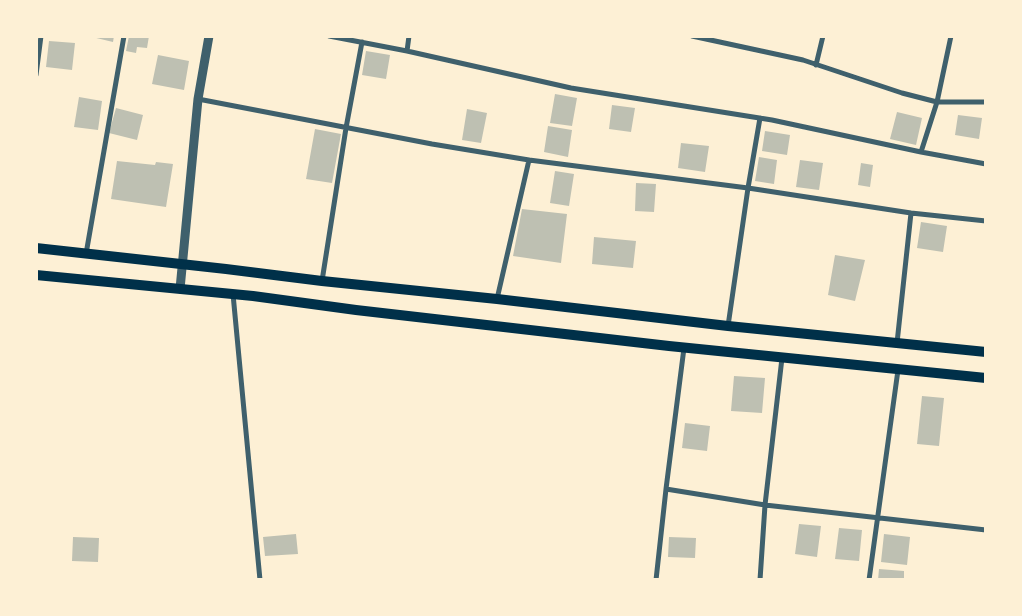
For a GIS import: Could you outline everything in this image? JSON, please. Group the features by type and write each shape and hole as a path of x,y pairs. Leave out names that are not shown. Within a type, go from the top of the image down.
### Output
{"main road":[{"path":"36,248 728,326 986,352"},
{"path":"36,275 233,294 684,348 986,378"}],"street":[{"path":"36,75 41,36"},
{"path":"86,254 124,36"},
{"path":"180,289 198,99 209,36"},
{"path":"329,36 406,51 571,88 760,118 986,164"},
{"path":"406,51 409,36"},
{"path":"692,36 803,60 902,93 937,102 986,102"},
{"path":"816,65 823,36"},
{"path":"920,152 937,102 951,36"},
{"path":"322,281 346,128 362,42"},
{"path":"198,99 432,144 529,160 748,188 911,213 986,221"},
{"path":"728,326 760,118"},
{"path":"497,299 529,160"},
{"path":"897,343 911,213"},
{"path":"233,294 260,580"},
{"path":"656,580 684,348"},
{"path":"760,580 765,505 782,358"},
{"path":"869,580 898,370"},
{"path":"666,489 765,505 986,530"}],"building":[{"path":"88,36 114,36 113,42"},
{"path":"129,36 149,36 147,48 137,47 136,53 126,51"},
{"path":"49,41 75,43 72,70 46,67"},
{"path":"366,51 390,55 386,79 362,75"},
{"path":"158,55 189,61 184,90 152,84"},
{"path":"555,94 577,98 572,126 550,123"},
{"path":"79,97 102,101 98,130 74,127"},
{"path":"612,105 635,108 631,132 609,129"},
{"path":"116,108 143,115 137,140 109,133"},
{"path":"467,109 487,113 481,143 462,140"},
{"path":"897,112 922,118 916,145 890,139"},
{"path":"958,115 982,118 979,139 955,135"},
{"path":"548,126 572,130 568,157 544,152"},
{"path":"315,129 341,134 332,183 306,179"},
{"path":"765,131 790,135 787,155 762,151"},
{"path":"681,143 709,146 705,172 678,168"},
{"path":"759,157 777,160 774,184 755,181"},
{"path":"800,160 823,163 819,190 796,187"},
{"path":"117,161 155,165 156,162 173,164 166,207 111,199"},
{"path":"861,163 873,165 870,187 858,185"},
{"path":"555,171 574,174 569,206 550,203"},
{"path":"636,183 656,184 654,212 635,211"},
{"path":"522,209 567,214 561,263 513,256"},
{"path":"921,222 947,226 943,252 917,248"},
{"path":"594,237 636,241 633,268 592,264"},
{"path":"835,255 865,260 855,301 828,295"},
{"path":"734,376 765,378 762,413 731,411"},
{"path":"922,396 944,398 939,446 917,444"},
{"path":"685,423 710,426 707,451 682,448"},
{"path":"799,524 821,526 817,557 795,554"},
{"path":"839,528 862,530 859,561 835,559"},
{"path":"296,534 298,554 265,556 263,537"},
{"path":"884,534 910,537 907,565 881,562"},
{"path":"73,537 99,538 98,562 72,561"},
{"path":"669,537 696,538 695,558 668,557"},
{"path":"879,569 904,571 904,580 878,580"}]}
